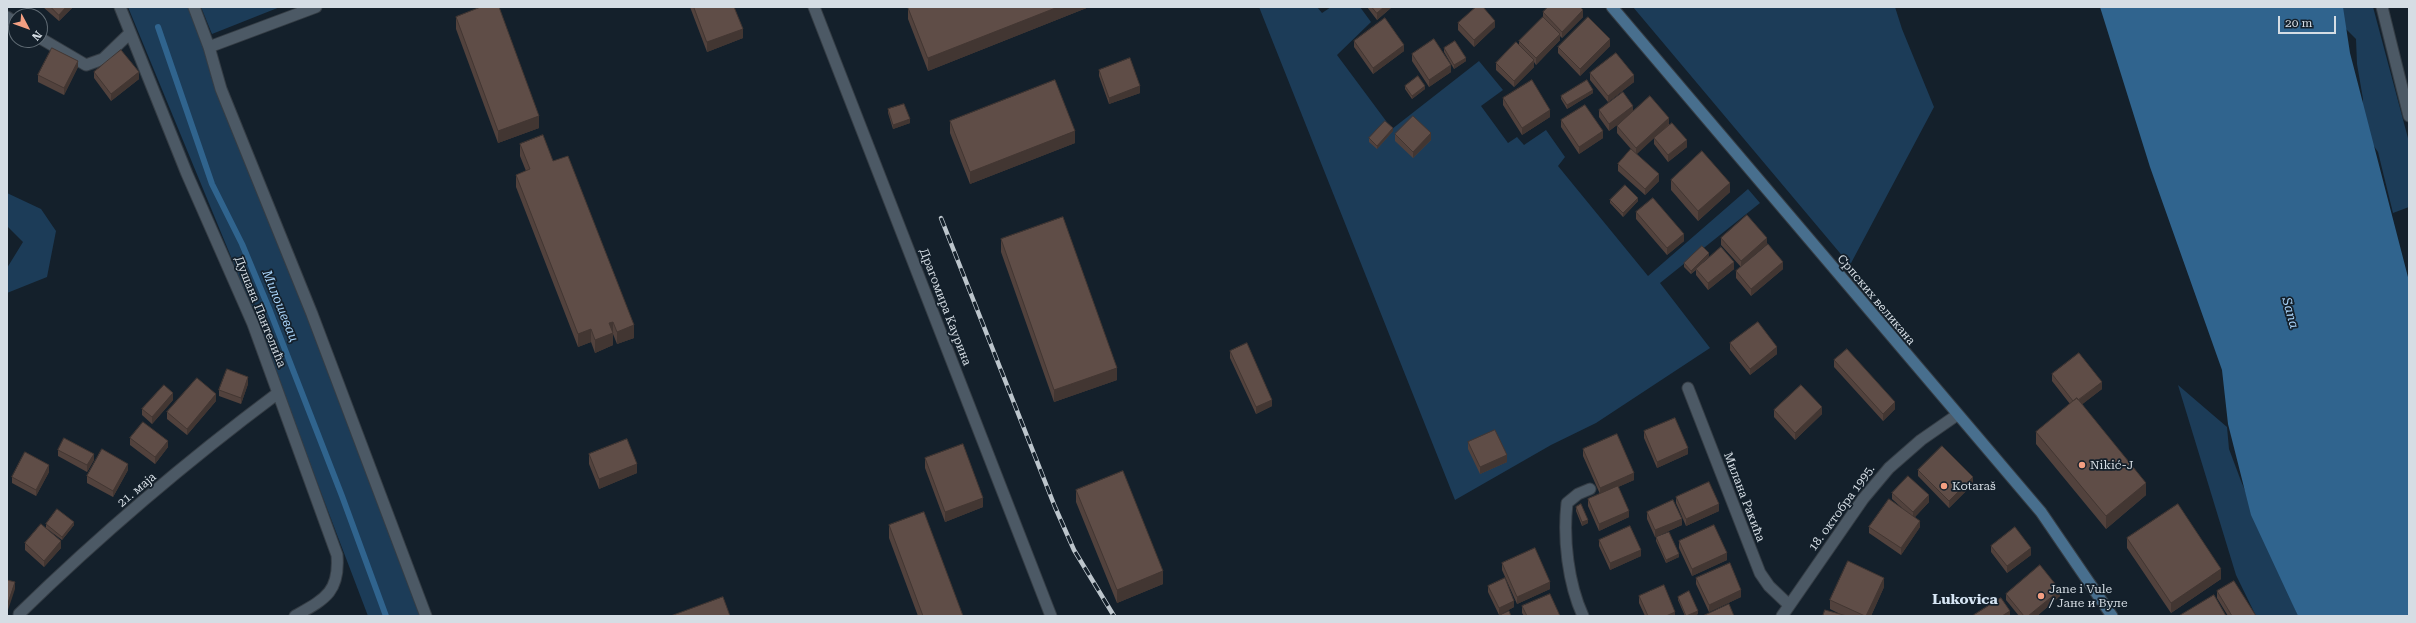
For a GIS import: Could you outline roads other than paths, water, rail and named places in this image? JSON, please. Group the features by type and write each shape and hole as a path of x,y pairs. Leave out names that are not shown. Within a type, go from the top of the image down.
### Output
{"main road":[{"name":"Српских великана","path":"1612,7 1957,415 2041,512 2112,616"}],"street":[{"name":"Душана Пантелића","path":"120,7 187,174 253,324 338,561 339,574 334,587 326,596 295,616"},
{"path":"194,7 209,47 220,89 312,314 426,616"},
{"path":"209,47 316,7"},
{"name":"Драгомира Каурина","path":"814,7 1052,616"},
{"path":"2382,7 2409,116"},
{"path":"48,43 86,65 103,59 130,33"},
{"name":"Милана Ракића","path":"1688,388 1760,573 1769,586 1789,606"},
{"name":"21. маја","path":"19,614 87,548 242,420 278,393"},
{"name":"18. октобра 1995.","path":"1782,616 1863,499 1889,468 1921,440 1957,415"},
{"path":"1583,616 1576,600 1565,521 1567,503 1578,494 1590,489"}],"water":[{"name":"Sana","path":"2100,7 2343,7 2350,53 2409,281 2409,616 2298,616 2251,515 2228,424 2222,370 2150,167"}],"waterway":[{"name":"Милошевац","path":"158,27 212,184 242,244 270,311 342,496 386,616"}],"railway":[{"path":"941,218 1055,507 1074,550 1114,616"}],"place":[{"name":"Nikić-J","path":"2082,465"},
{"name":"Kotaraš","path":"1944,486"},
{"name":"Jane i Vule / Јане и Вуле","path":"2041,596"}],"district":[{"name":"Lukovica","path":"1965,600"}]}
